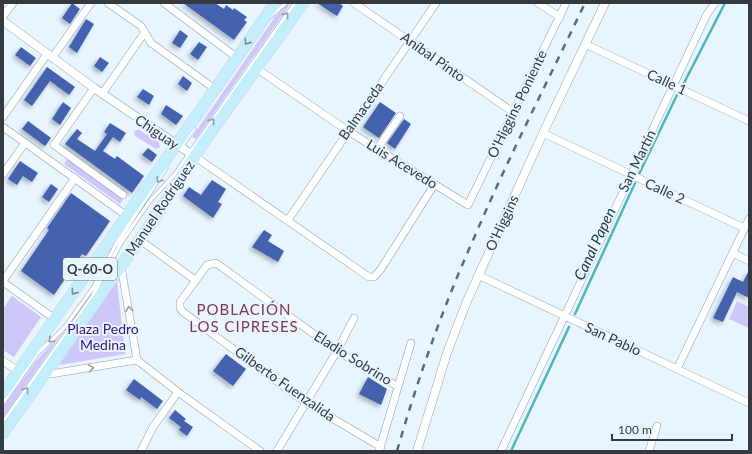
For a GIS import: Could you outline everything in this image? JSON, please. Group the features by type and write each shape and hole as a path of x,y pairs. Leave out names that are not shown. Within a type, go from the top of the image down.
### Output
{"main road":[{"name":"Manuel Rodríguez","path":"3,393 127,216 178,149 217,90 236,57 274,3"},
{"name":"Manuel Rodríguez","path":"3,433 140,240 192,155 303,3"}],"street":[{"path":"3,16 13,3"},
{"path":"3,117 91,3"},
{"path":"108,3 141,26 151,43 217,90"},
{"path":"164,3 236,57"},
{"name":"Aníbal Pinto","path":"354,3 513,112"},
{"name":"Balmaceda","path":"288,220 436,3"},
{"path":"538,3 560,17"},
{"name":"O'Higgins Poniente","path":"468,205 566,3"},
{"name":"O'Higgins","path":"416,451 447,353 478,275 584,44 605,3"},
{"name":"San Martín","path":"501,451 563,316 673,85 707,14 715,3"},
{"name":"Chiguay","path":"3,21 178,149 192,155 288,220 366,276 374,277 381,269 434,185"},
{"path":"102,94 145,32"},
{"name":"Calle 1","path":"584,44 749,121"},
{"name":"Luis Acevedo","path":"256,68 377,149 468,205"},
{"path":"94,88 54,145 123,195"},
{"path":"377,149 400,116"},
{"path":"3,127 127,216"},
{"name":"Calle 2","path":"543,133 744,228"},
{"path":"3,174 25,143"},
{"path":"55,319 3,282 75,178"},
{"path":"677,369 749,219"},
{"path":"140,240 195,280"},
{"path":"733,253 749,261"},
{"name":"Eladio Sobrino","path":"195,280 209,263 218,264 337,351 397,386"},
{"path":"121,266 137,360 178,392 260,451"},
{"name":"San Pablo","path":"478,275 749,403"},
{"name":"Gilberto Fuenzalida","path":"195,280 180,302 180,308 183,312 305,402 380,449"},
{"path":"277,451 305,402 337,351 354,318"},
{"path":"380,449 397,386 411,343"},
{"path":"44,375 137,360"},
{"path":"3,361 18,371"},
{"path":"141,451 153,427 178,392"},
{"path":"649,451 658,426"}],"lane":[{"path":"258,26 286,3"},
{"path":"3,422 96,291 118,250 150,201 192,155 295,3"},
{"path":"178,149 198,123"},
{"path":"3,403 37,354 64,328 89,294 115,246 167,167"}],"green space":[{"path":"289,3 291,3 196,139 192,137 275,17"},
{"path":"136,130 139,130 159,143 160,147 156,149 135,136 134,133"},
{"path":"68,158 124,198 120,204 64,164"},
{"name":"Plaza Pedro Medina","path":"117,281 125,354 59,365"},
{"path":"12,296 41,317 14,357 3,350 3,309"},
{"path":"737,301 749,307 749,328 729,319"},
{"path":"63,332 3,418 3,407 36,361"}],"building":[{"path":"72,3 80,9 70,24 62,18"},
{"path":"183,3 215,3 224,9 226,5 233,10 234,8 247,17 244,20 247,22 234,40"},
{"path":"317,3 339,3 343,6 337,16"},
{"path":"86,19 94,24 77,53 69,47"},
{"path":"180,30 188,36 180,48 172,43"},
{"path":"199,42 207,47 198,60 190,54"},
{"path":"21,47 36,58 30,66 15,55"},
{"path":"100,57 109,63 102,72 94,66"},
{"path":"47,67 75,87 69,95 50,81 32,106 24,100"},
{"path":"183,76 192,83 187,91 178,84"},
{"path":"143,89 154,96 149,105 137,97"},
{"path":"63,102 71,108 60,125 52,119"},
{"path":"380,102 396,113 379,138 363,127"},
{"path":"166,105 183,116 176,125 161,114"},
{"path":"404,119 411,124 395,149 387,143"},
{"path":"28,121 51,138 45,146 22,129"},
{"path":"110,123 126,133 120,142 113,137 103,151 115,159 117,156 144,176 132,193 65,144 77,129 82,133 77,139 95,151 107,134 104,132"},
{"path":"148,148 157,155 152,162 142,155"},
{"path":"20,161 38,173 32,182 23,176 17,185 8,179"},
{"path":"212,180 226,189 218,202 222,204 213,218 183,196 189,187 201,195"},
{"path":"51,184 58,189 49,202 42,197"},
{"path":"71,193 110,221 86,256 82,254 54,295 21,271 49,230 47,228"},
{"path":"264,230 272,235 268,241 284,251 278,262 252,247"},
{"path":"749,270 749,298 737,292 723,322 713,318 733,277 743,282"},
{"path":"226,354 246,369 233,386 213,371"},
{"path":"368,377 387,389 381,405 359,394"},
{"path":"134,379 163,401 157,409 141,397 140,400 126,390"},
{"path":"175,410 186,419 184,421 193,427 187,436 179,430 181,427 169,418"}],"waterway":[{"name":"Canal Papen","path":"684,83 725,3"},
{"name":"Canal Papen","path":"639,174 677,95"},
{"name":"Canal Papen","path":"575,314 635,183"},
{"name":"Canal Papen","path":"511,451 569,327"}],"railway":[{"path":"397,451 432,343 452,290 500,178 585,3"}],"district":[{"name":"POBLACIÓN LOS CIPRESES","path":"244,318"}]}
